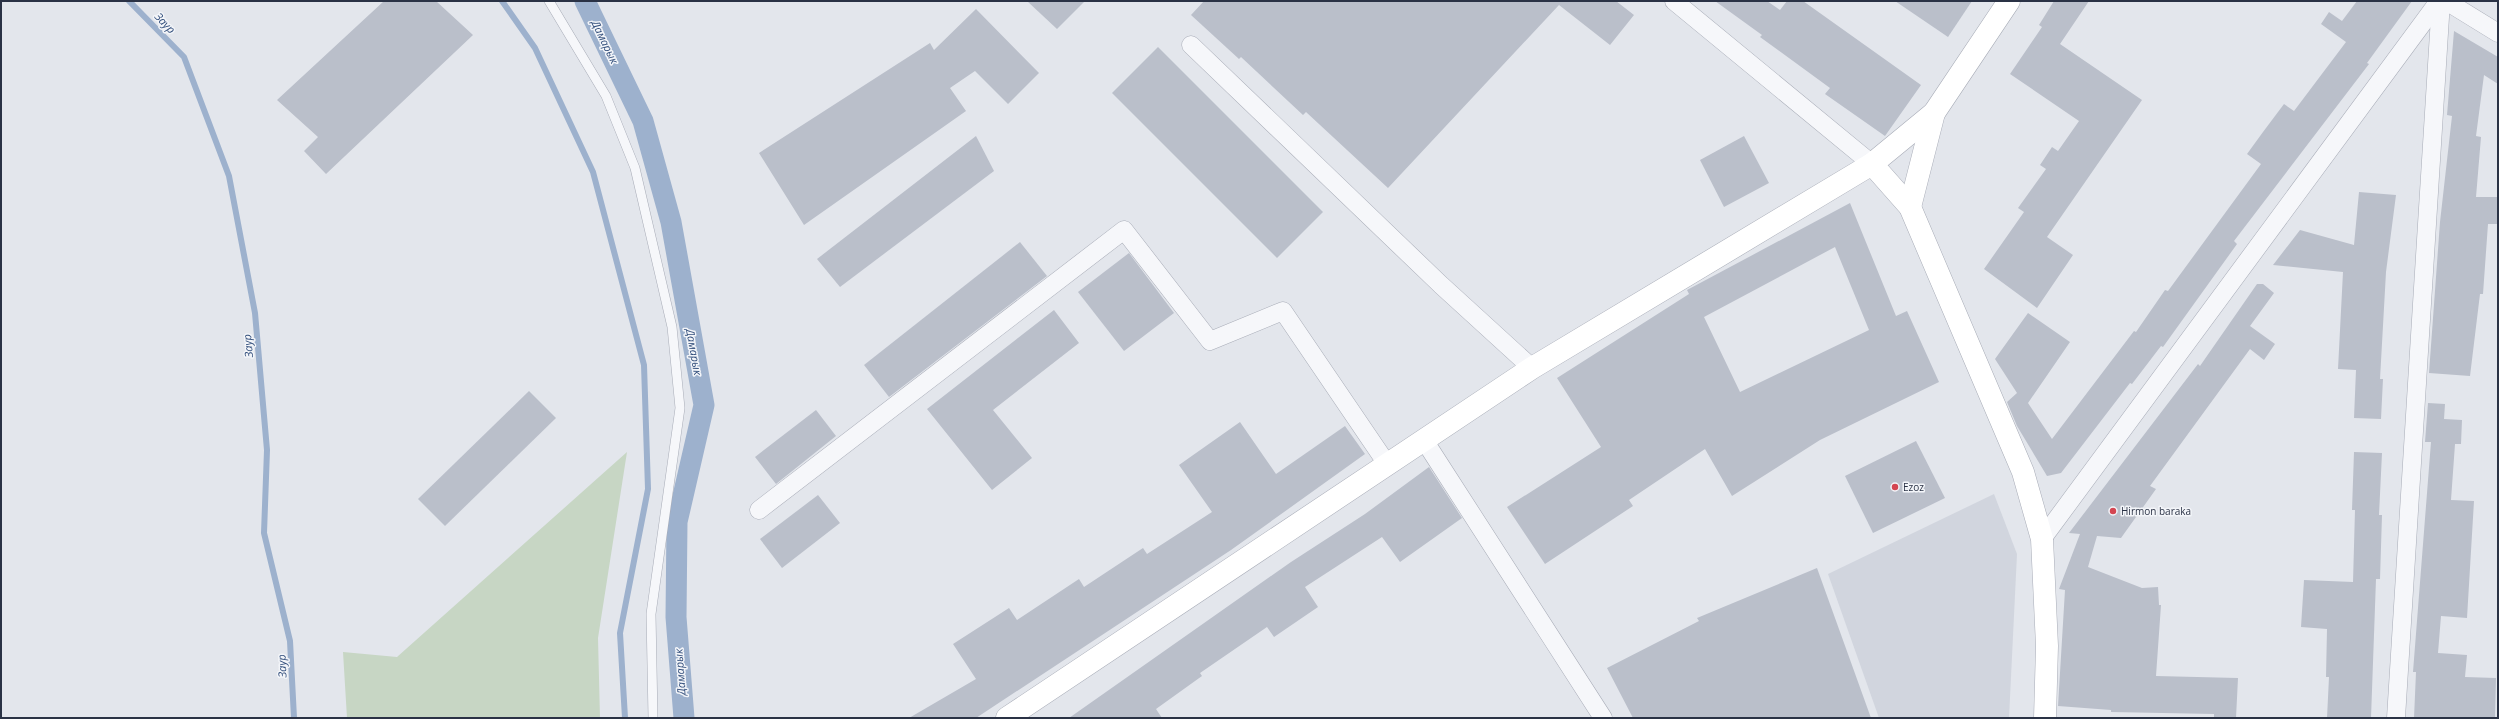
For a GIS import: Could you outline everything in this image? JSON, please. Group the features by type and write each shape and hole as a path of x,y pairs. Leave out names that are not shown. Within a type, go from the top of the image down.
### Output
{"main road":[{"path":"1007,718 1532,368 1872,164 1934,113 2010,1"},
{"path":"1910,207 1934,113"},
{"path":"1872,164 1910,207 2023,472 2042,539 2047,646 2045,718"}],"street":[{"path":"1674,1 1872,164"},
{"path":"2042,539 2440,1"},
{"path":"2396,718 2440,1"},
{"path":"2446,1 2498,33"},
{"path":"1191,45 1441,285 1532,368"},
{"path":"759,510 1124,230 1210,341 1283,311 1387,464"},
{"path":"1424,440 1603,718"}],"lane":[{"path":"549,1 606,96 635,168 672,327 680,408 651,614 653,718"}],"shaded area":[{"path":"1994,494 2017,554 2009,718 1879,718 1828,574"}],"green space":[{"path":"627,452 598,638 600,718 347,718 343,652 397,657"}],"building":[{"path":"384,1 436,1 473,35 326,174 304,151 318,137 277,100"},
{"path":"1027,1 1085,1 1057,29"},
{"path":"1204,1 1616,1 1634,15 1610,45 1559,5 1388,188 1306,112 1303,115 1241,57 1239,59 1191,15"},
{"path":"1715,1 1767,1 1780,10 1787,1 1803,1 1921,85 1885,136 1825,94 1830,88 1760,37 1762,35"},
{"path":"1895,1 1972,1 1948,37"},
{"path":"2054,1 2089,1 2060,44 2142,100 2047,237 2073,255 2037,308 1984,269 2024,212 2018,208 2046,169 2040,165 2052,147 2058,151 2079,121 2010,74 2042,27 2039,25"},
{"path":"2357,1 2412,1 2367,63 2369,64 2234,241 2237,244 2163,347 2161,346 2132,384 2130,383 2061,473 2047,476 2017,426 2007,402 2017,393 1995,359 2028,313 2070,342 2028,403 2052,439 2134,331 2136,332 2165,290 2168,291 2261,164 2247,154 2263,132 2284,104 2294,111 2346,42 2321,24 2329,12 2342,21"},
{"path":"976,9 1039,73 1008,104 975,71 950,88 966,111 804,225 759,153 930,43 934,50"},
{"path":"2454,31 2498,57 2498,84 2484,75 2476,136 2481,137 2476,197 2498,197 2498,224 2488,224 2483,294 2480,294 2470,376 2429,373 2440,222 2452,116 2447,115"},
{"path":"1158,47 1323,212 1277,258 1112,93"},
{"path":"976,136 994,171 840,287 817,259"},
{"path":"1744,136 1769,183 1724,207 1700,160"},
{"path":"2359,192 2396,195 2386,272 2380,379 2383,379 2381,419 2354,418 2356,370 2338,369 2343,272 2273,265 2300,230 2354,245"},
{"path":"1850,203 1896,316 1907,311 1939,382 1820,440 1732,496 1705,449 1629,500 1633,506 1545,564 1507,507 1601,447 1557,378 1689,294 1687,290","holes":["1835,247 1869,330 1740,392 1704,317"]},
{"path":"1020,242 1047,276 889,397 864,365"},
{"path":"1129,253 1174,313 1124,351 1078,292"},
{"path":"2257,284 2263,284 2274,293 2250,326 2275,344 2264,360 2250,349 2150,486 2156,489 2121,538 2097,536 2088,567 2142,588 2158,587 2159,605 2161,605 2156,676 2238,678 2236,718 2214,718 2214,714 2111,712 2111,710 2058,706 2065,590 2059,589 2080,534 2069,533 2198,364 2200,366"},
{"path":"1054,310 1079,343 993,410 1032,458 992,490 927,409"},
{"path":"529,391 556,418 445,526 418,499"},
{"path":"2428,403 2445,404 2444,419 2462,420 2461,444 2455,444 2451,500 2474,501 2467,618 2441,616 2438,653 2467,655 2465,677 2496,678 2495,718 2414,718 2416,672 2413,672 2431,442 2425,442"},
{"path":"816,410 836,436 776,484 755,457"},
{"path":"1240,422 1276,474 1345,426 1365,454 1231,550 976,718 909,718 976,679 953,644 1009,608 1017,620 1079,579 1084,587 1143,548 1147,554 1212,512 1179,465"},
{"name":"Ezoz","path":"1916,441 1945,498 1873,533 1845,476"},
{"path":"2354,452 2382,453 2379,515 2382,515 2380,579 2376,579 2371,718 2327,718 2329,677 2326,677 2327,629 2301,627 2304,580 2353,582 2355,510 2352,510"},
{"path":"1429,467 1462,518 1400,562 1382,537 1305,587 1318,607 1274,637 1267,627 1200,673 1202,676 1156,709 1162,718 1069,718 1291,562 1365,514"},
{"path":"818,495 840,523 782,568 760,539"},
{"path":"1817,568 1871,718 1633,718 1607,668 1699,621 1697,618"}],"waterway":[{"name":"Заур","path":"129,1 184,57 229,176 255,313 267,450 264,533 290,641 294,718"},
{"path":"502,1 535,48 593,172 644,365 648,489 620,633 625,718"},
{"name":"Дамарык","path":"585,1 643,121 671,222 704,405 677,522 676,617 684,718"}],"place":[{"name":"Ezoz","path":"1895,487"},
{"name":"Hirmon baraka","path":"2113,511"}]}
